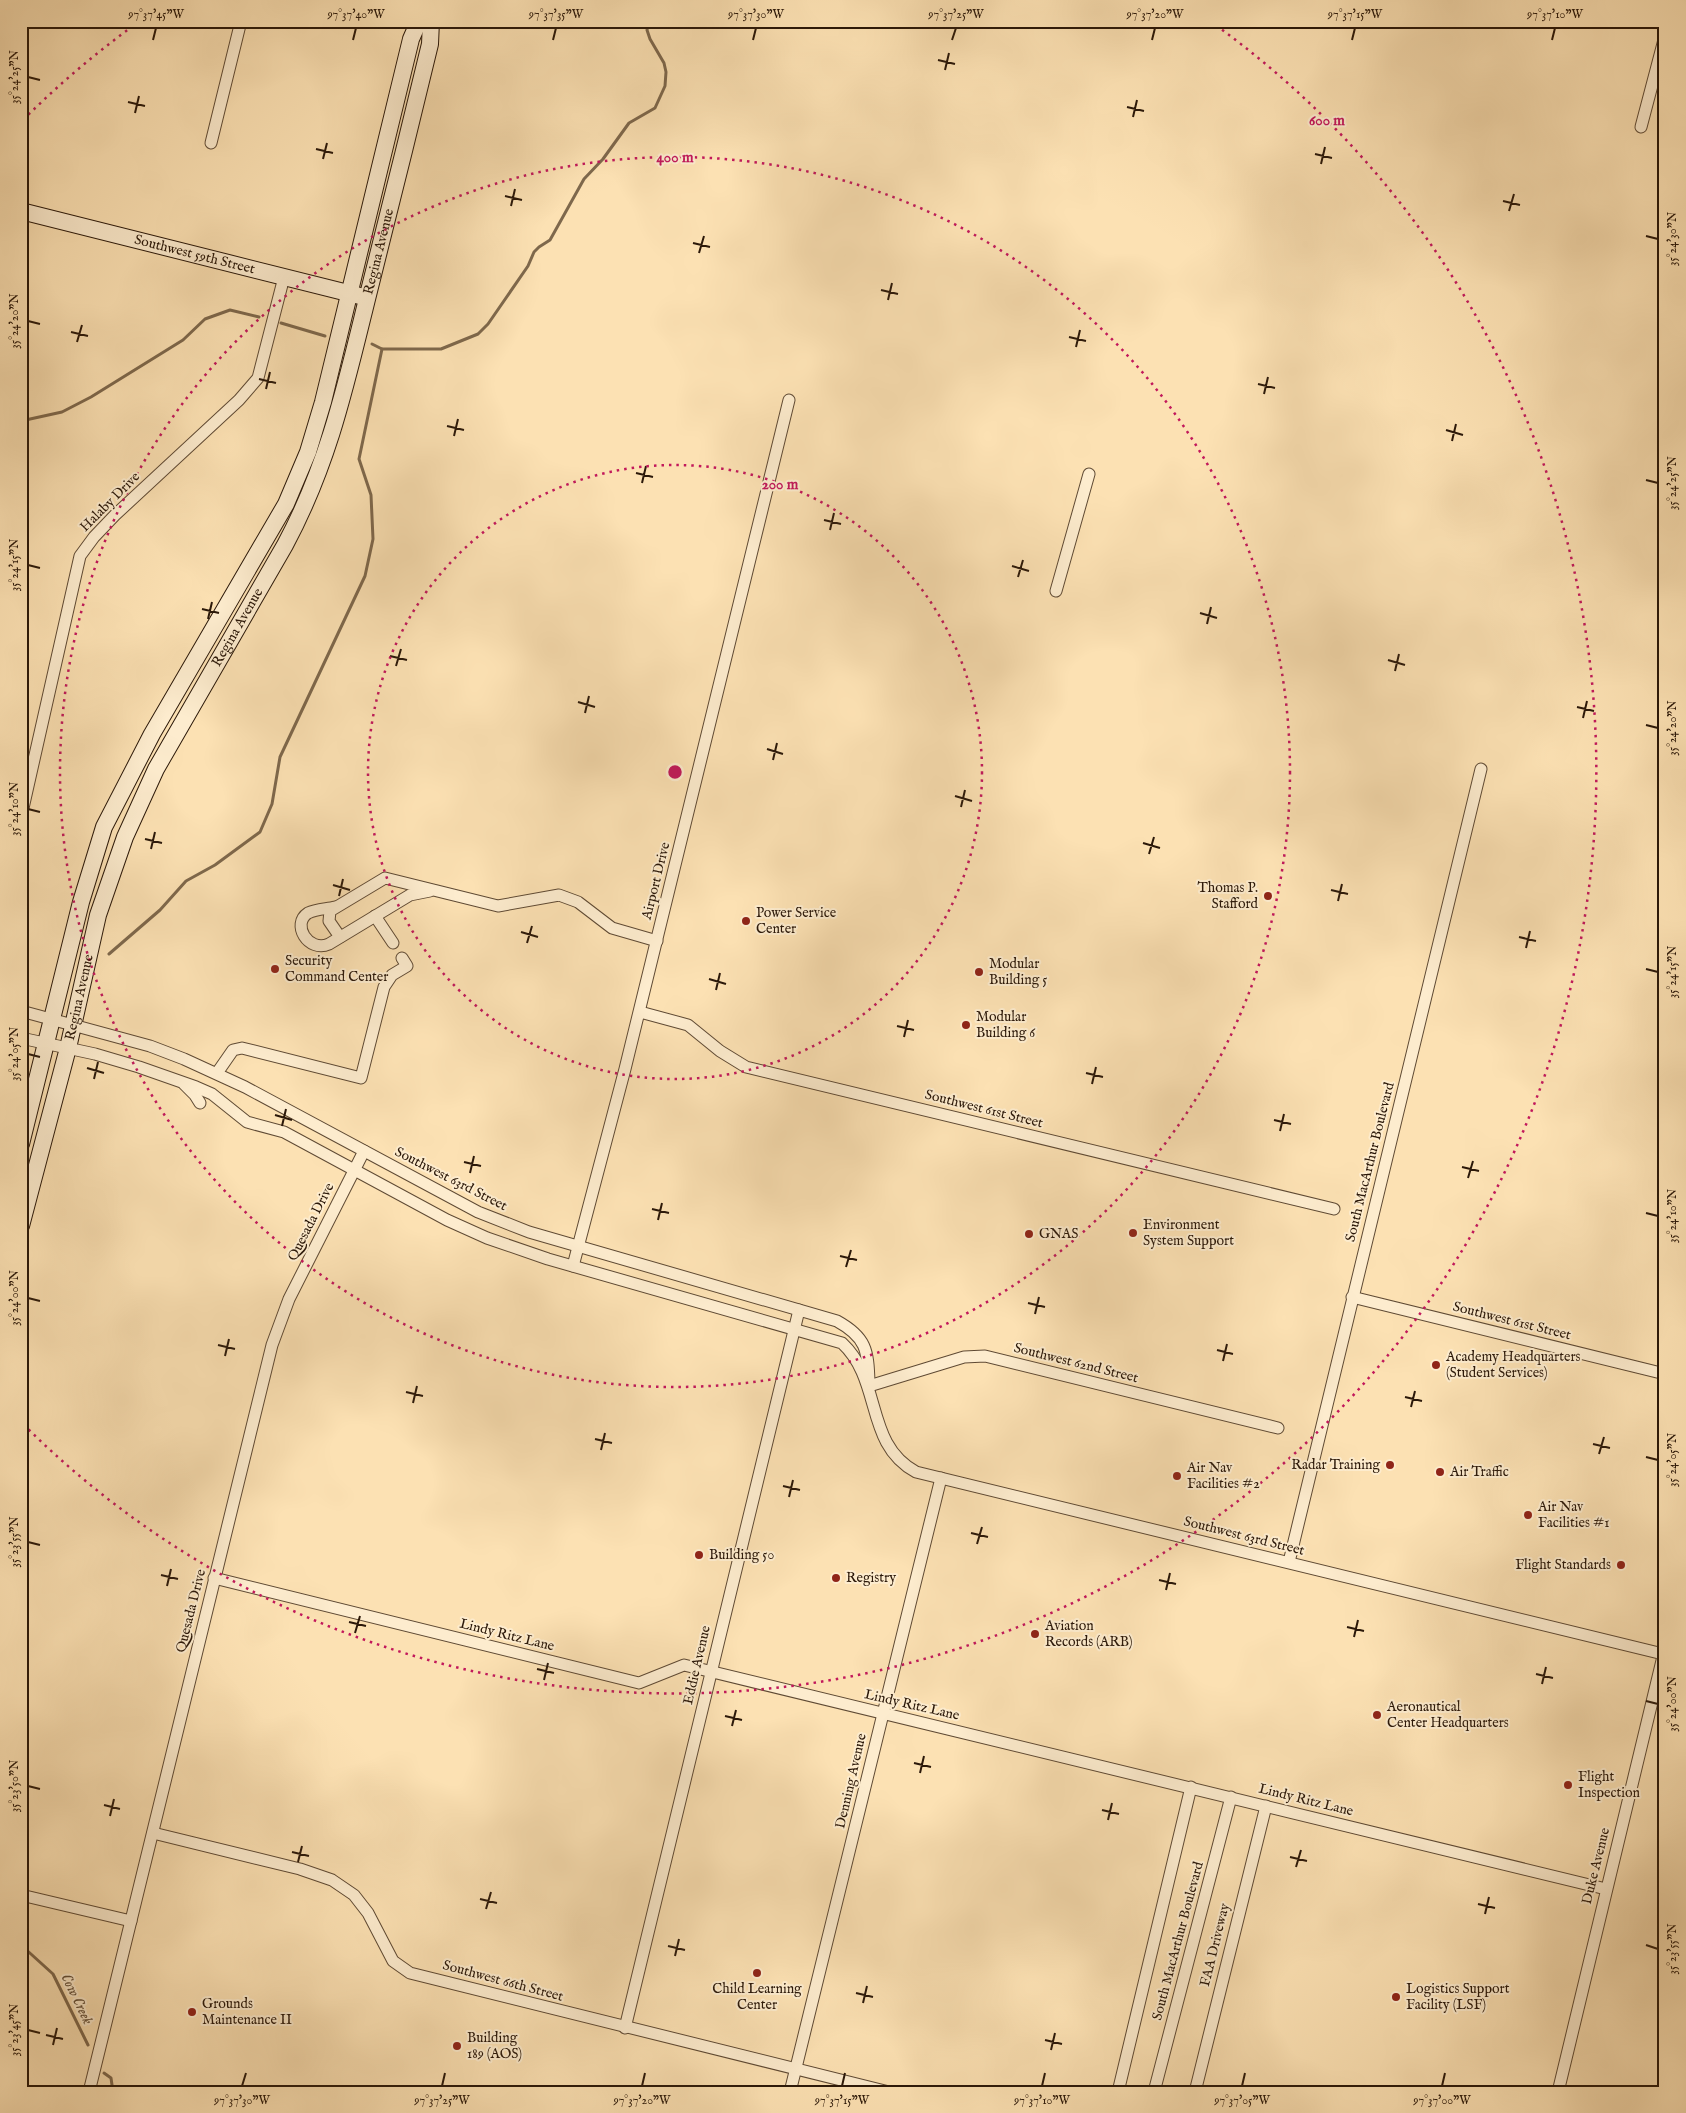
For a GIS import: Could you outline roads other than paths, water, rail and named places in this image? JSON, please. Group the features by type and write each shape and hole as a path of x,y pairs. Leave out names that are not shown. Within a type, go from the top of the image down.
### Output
{"main road":[{"name":"Regina Avenue","path":"21,1144 81,902 104,827 152,734 286,504 308,452 350,294 411,39 419,21"},
{"name":"Regina Avenue","path":"21,1226 68,1048 98,915 125,837 156,769 305,508 318,475 345,394 430,44 431,21"},
{"name":"Southwest 59th Street","path":"21,211 367,298"}],"street":[{"path":"211,143 241,21"},
{"path":"1641,127 1665,36"},
{"name":"Halaby Drive","path":"21,817 80,556 94,537 115,515 239,400 258,378 284,277"},
{"name":"Airport Drive","path":"573,1266 640,1012 789,400"},
{"path":"1056,591 1089,474"},
{"name":"South MacArthur Boulevard","path":"1289,1562 1481,769"},
{"path":"340,937 329,921 330,911 384,878 498,906 559,896 578,902 612,928 657,941"},
{"path":"335,907 309,913 304,917 301,929 306,938 315,946 322,947 410,896 436,891"},
{"path":"375,916 392,943"},
{"path":"217,1073 232,1050 242,1048 361,1078 387,980 405,962"},
{"name":"Southwest 63rd Street","path":"21,1011 150,1046 217,1073 478,1212 529,1232 837,1321 852,1330 864,1344 868,1358 869,1386"},
{"name":"Southwest 61st Street","path":"640,1012 688,1024 720,1051 746,1067 1334,1208"},
{"name":"Southwest 63rd Street","path":"21,1038 68,1048 171,1077 212,1094 247,1122 284,1132 447,1220 487,1238 573,1266 842,1343 854,1354 869,1386 884,1440 892,1454 903,1465 916,1472 1664,1651"},
{"path":"171,1077 186,1086 200,1103"},
{"name":"Quesada Drive","path":"89,2092 272,1345 289,1299 364,1151"},
{"name":"Southwest 61st Street","path":"1352,1297 1665,1374"},
{"name":"Eddie Avenue","path":"625,2028 800,1310"},
{"name":"Southwest 62nd Street","path":"869,1386 964,1356 985,1356 1278,1428"},
{"name":"Denning Avenue","path":"790,2092 941,1478"},
{"name":"Lindy Ritz Lane","path":"214,1578 639,1683 684,1665 1606,1889"},
{"name":"Duke Avenue","path":"1558,2092 1664,1651"},
{"path":"1118,2092 1191,1787"},
{"name":"South MacArthur Boulevard","path":"1154,2092 1231,1797"},
{"name":"FAA Driveway","path":"1195,2092 1266,1806"},
{"name":"Southwest 66th Street","path":"153,1833 300,1869 332,1880 354,1895 368,1913 393,1961 410,1972 625,2028 889,2092"},
{"path":"21,1895 131,1921"}],"waterway":[{"path":"109,954 160,910 186,881 215,865 260,832 272,804 280,757 365,576 373,539 371,495 359,459 382,349 441,349 478,334 488,324 528,266 534,252 550,240 584,179 603,159 629,123 655,108 665,86 666,72 664,63 650,39 647,30 649,21"},
{"path":"21,421 62,412 91,397 183,340 205,319 230,310 259,317"},
{"path":"281,323 325,336"},
{"path":"372,344 382,349"},
{"name":"Cow Creek","path":"21,1945 53,1974 88,2045"},
{"name":"Cow Creek","path":"104,2073 111,2078 113,2092"}],"place":[{"name":"Thomas P. Stafford","path":"1268,896"},
{"name":"Power Service Center","path":"746,921"},
{"name":"Security Command Center","path":"275,969"},
{"name":"Modular Building 5","path":"979,972"},
{"name":"Modular Building 6","path":"966,1025"},
{"name":"Environment System Support","path":"1133,1233"},
{"name":"GNAS","path":"1029,1234"},
{"name":"Academy Headquarters (Student Services)","path":"1436,1365"},
{"name":"Radar Training","path":"1390,1465"},
{"name":"Air Traffic","path":"1440,1472"},
{"name":"Air Nav Facilities #2","path":"1177,1476"},
{"name":"Air Nav Facilities #1","path":"1528,1515"},
{"name":"Building 50","path":"699,1555"},
{"name":"Flight Standards","path":"1621,1565"},
{"name":"Registry","path":"836,1578"},
{"name":"Aviation Records (ARB)","path":"1035,1634"},
{"name":"Aeronautical Center Headquarters","path":"1377,1715"},
{"name":"Flight Inspection","path":"1568,1785"},
{"name":"Child Learning Center","path":"757,1973"},
{"name":"Logistics Support Facility (LSF)","path":"1396,1997"},
{"name":"Grounds Maintenance II","path":"192,2012"},
{"name":"Building 189 (AOS)","path":"457,2046"}]}
